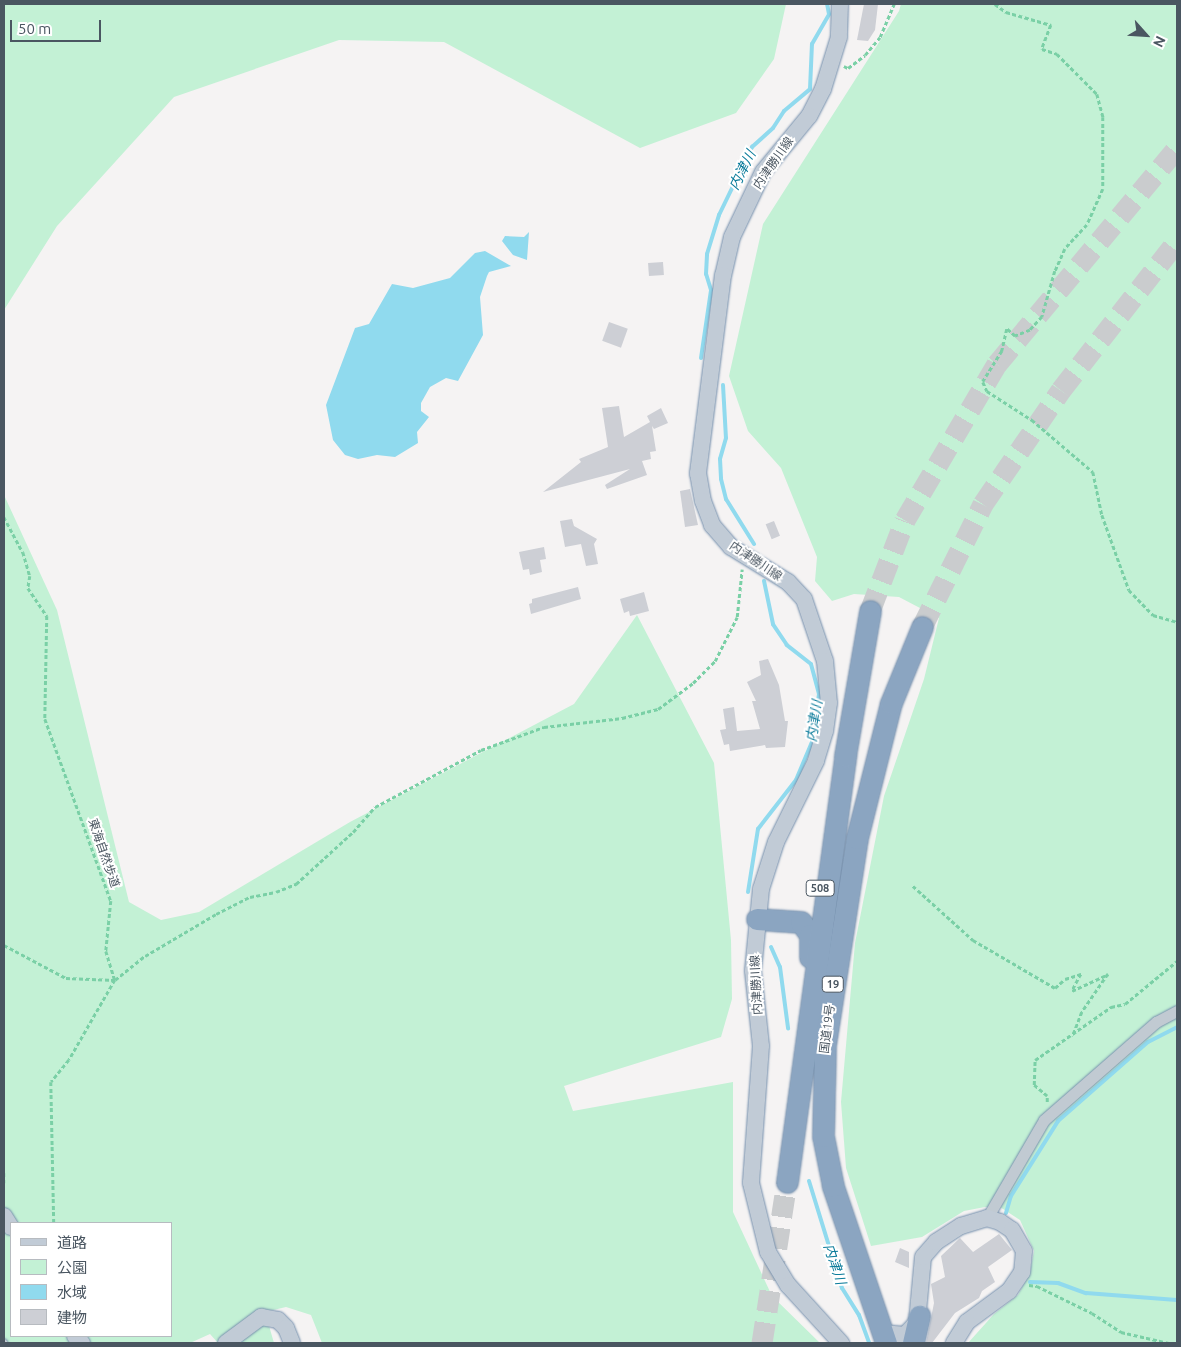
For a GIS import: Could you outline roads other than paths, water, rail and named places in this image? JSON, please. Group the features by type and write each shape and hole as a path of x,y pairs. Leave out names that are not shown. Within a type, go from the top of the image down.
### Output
{"highway":[{"name":"国道19号","path":"787,1182 854,695 870,611"},
{"name":"国道19号","path":"884,1338 831,1178 823,1136 825,1045 857,838 891,702 922,627"},
{"name":"508","path":"801,922 816,907 823,864 833,852"},
{"path":"757,919 801,922 807,927 812,946 806,995 811,1011"},
{"path":"913,1343 919,1316"}],"main road":[{"name":"内津勝川線","path":"840,4 839,37 833,63 809,116 763,172 747,202 732,237 723,275 698,473 703,501 712,525 731,547 788,582 804,599 825,661 829,703 816,761 776,842 760,889 753,971 761,1046 751,1160 754,1205 768,1252 788,1285 841,1343"},
{"path":"884,1338 906,1335 919,1316 918,1285 923,1256 936,1242 961,1226 987,1218 1012,1230 1024,1252 1022,1272 1008,1291 967,1322 954,1343"},
{"path":"226,1343 261,1317 278,1320 286,1328 292,1343"}],"street":[{"path":"987,1218 1044,1120 1156,1022 1177,1011"}],"water":[{"path":"529,232 527,260 513,255 502,241 505,236 524,237"},
{"path":"485,251 511,266 489,272 480,297 483,335 458,381 446,378 430,387 421,403 421,411 429,417 417,432 418,443 395,457 377,455 358,459 345,455 333,440 326,405 355,328 369,324 392,284 413,288 450,278 475,253"}],"waterway":[{"name":"内津川","path":"701,358 711,290 706,274 707,254 719,215 752,147 773,128 784,111 810,89 812,44 829,14 827,4"},
{"name":"内津川","path":"723,385 726,438 720,459 721,479 726,499 754,544"},
{"name":"内津川","path":"748,892 758,829 796,780 812,742 819,694 811,664 787,645 773,624 764,581"},
{"name":"内津川","path":"771,947 780,967 788,1028"},
{"path":"1006,1213 1011,1196 1058,1121 1148,1042 1177,1027"},
{"name":"内津川","path":"809,1181 842,1288 859,1315 869,1343"},
{"path":"1030,1282 1058,1283 1086,1293 1177,1300"}],"tunnel":[{"path":"870,611 905,520 997,364 1177,148"},
{"path":"922,627 983,504 1061,390 1177,241"},
{"path":"762,1343 787,1182"}]}
